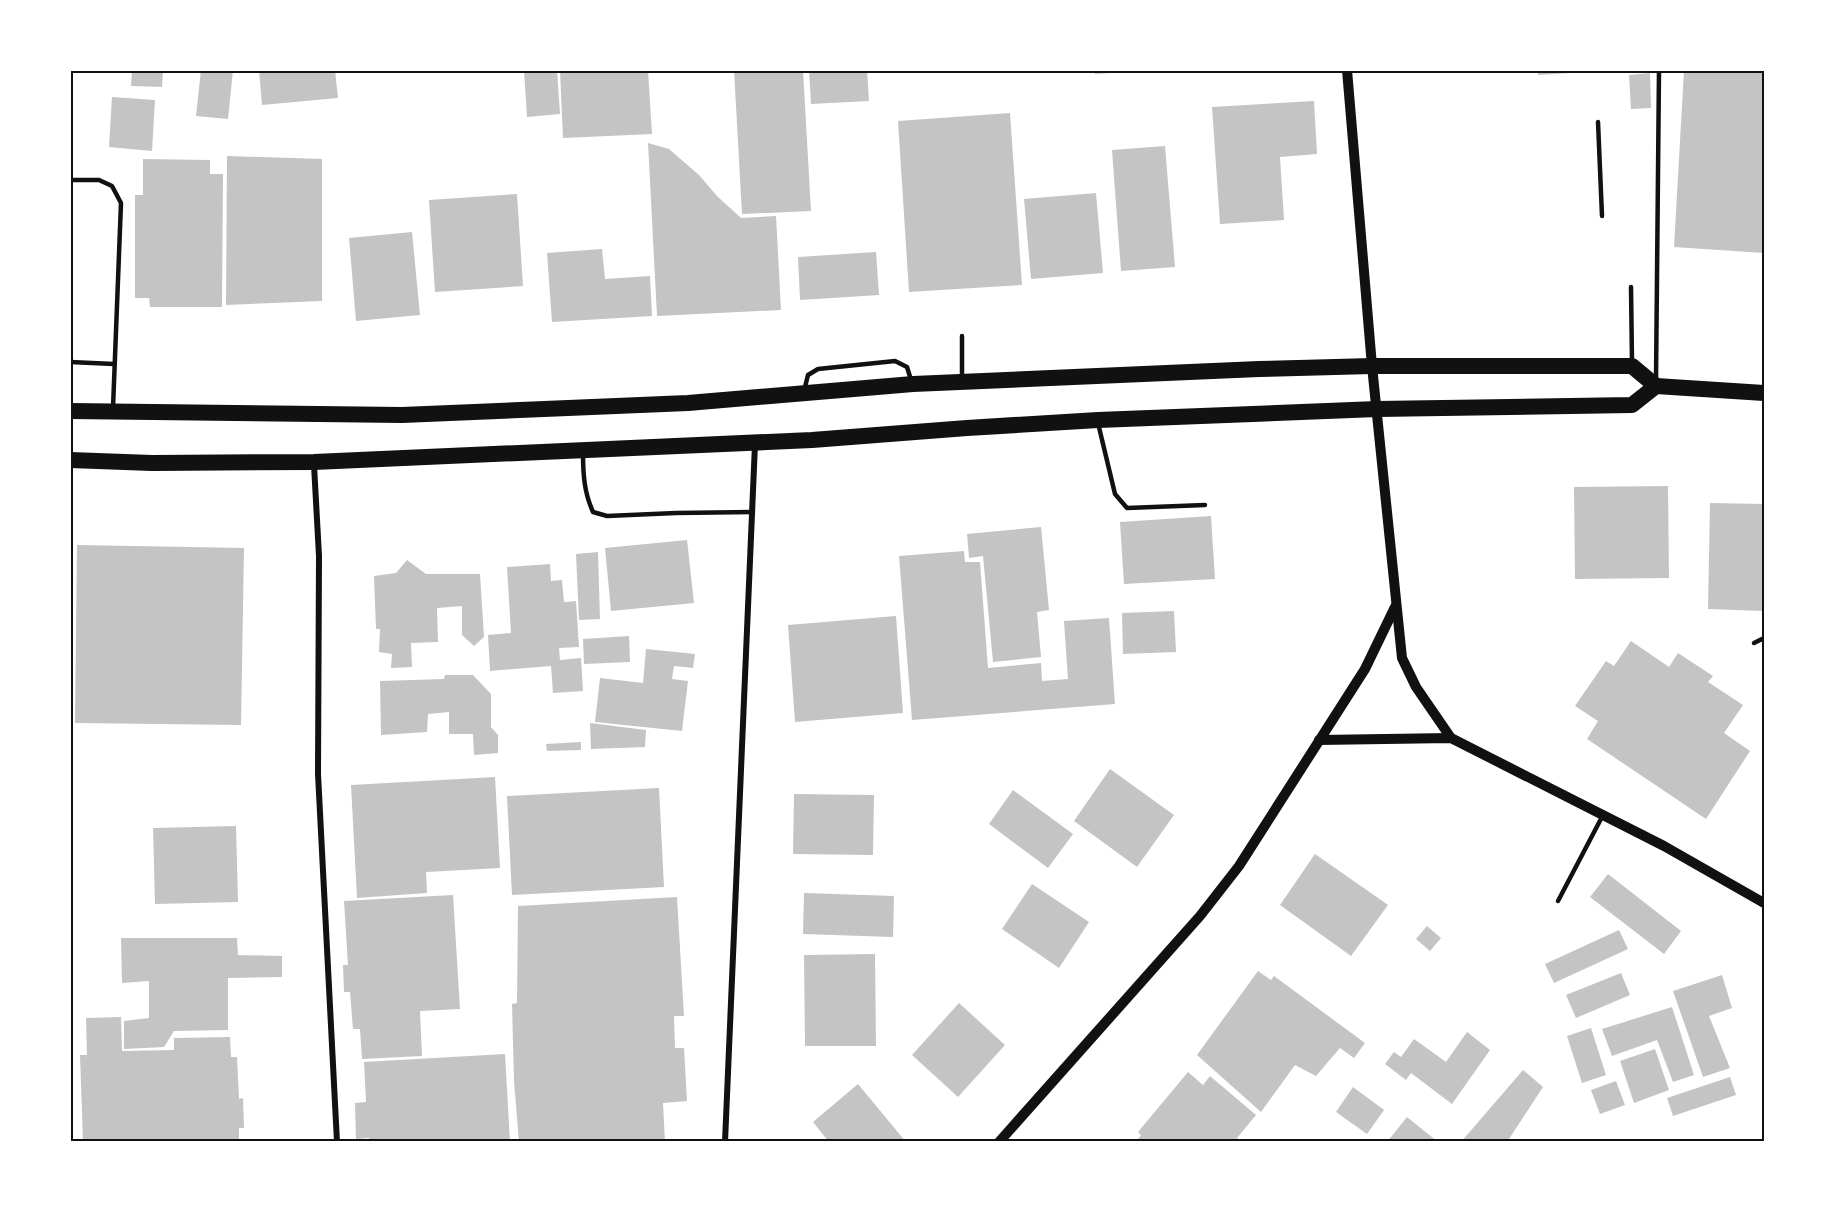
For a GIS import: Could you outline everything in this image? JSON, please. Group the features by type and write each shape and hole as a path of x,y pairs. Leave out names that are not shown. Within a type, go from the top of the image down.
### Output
{"highway":[{"path":"70,411 402,415 688,403 913,384 1372,366 1632,366 1656,386 1764,393"},
{"path":"70,460 152,463 314,462 812,440 1098,420 1377,409 1632,405 1656,386"}],"street":[{"path":"1347,70 1372,366 1402,658 1416,687 1451,738"},
{"path":"726,1142 756,442"},
{"path":"314,462 319,556 318,774 337,1142"},
{"path":"999,1142 1206,908 1239,866 1365,669 1396,607"},
{"path":"1319,740 1451,738 1664,846 1764,903"}],"lane":[{"path":"1656,386 1659,70"},
{"path":"1598,122 1602,216"},
{"path":"70,180 99,180 112,186 120,203 113,411"},
{"path":"1631,287 1632,366"},
{"path":"962,336 962,383"},
{"path":"804,394 808,375 818,369 895,361 907,367 913,384"},
{"path":"70,362 114,364"},
{"path":"1098,420 1115,494 1127,508 1205,505"},
{"path":"583,450 583,482 593,512 607,516 753,512"},
{"path":"1754,643 1764,638"},
{"path":"1558,901 1604,815"}],"building":[{"path":"132,70 163,70 162,87 131,86"},
{"path":"201,70 233,70 228,119 196,116"},
{"path":"259,70 335,70 338,98 262,105"},
{"path":"524,70 557,70 560,114 527,117"},
{"path":"560,70 648,70 652,134 563,138"},
{"path":"734,70 803,70 811,211 742,214"},
{"path":"809,70 867,70 869,101 811,104"},
{"path":"1095,70 1124,70 1124,72 1095,74"},
{"path":"1538,70 1586,70 1586,72 1538,75"},
{"path":"1684,70 1764,72 1764,253 1674,247"},
{"path":"1650,73 1651,108 1631,109 1629,75"},
{"path":"112,97 155,100 152,151 109,147"},
{"path":"1314,101 1317,154 1280,157 1284,220 1220,224 1212,107"},
{"path":"1010,113 1022,285 909,292 898,121"},
{"path":"648,143 669,149 699,175 741,218 776,216 781,310 657,316"},
{"path":"1165,146 1175,267 1121,271 1112,150"},
{"path":"227,156 322,159 322,301 226,305"},
{"path":"143,159 210,160 210,174 223,174 222,307 150,307 149,298 135,298 135,195 143,195"},
{"path":"1096,193 1103,273 1031,279 1024,199"},
{"path":"517,194 523,286 435,292 429,200"},
{"path":"412,232 420,315 356,321 349,238"},
{"path":"602,249 605,279 650,276 652,316 552,322 547,253"},
{"path":"876,252 879,295 800,300 798,257"},
{"path":"1668,486 1669,578 1575,579 1574,487"},
{"path":"1710,503 1764,504 1764,611 1708,609"},
{"path":"1211,516 1215,579 1124,584 1120,522"},
{"path":"1041,527 1049,610 1037,612 1041,657 993,662 983,556 969,558 967,534"},
{"path":"687,540 694,603 611,611 605,548"},
{"path":"77,545 244,548 241,725 75,723"},
{"path":"964,551 965,562 980,562 988,668 1041,663 1042,681 1068,679 1064,621 1109,618 1115,704 912,720 899,556"},
{"path":"598,552 600,619 579,620 576,554"},
{"path":"407,560 426,574 480,574 484,637 474,646 462,635 462,606 437,608 438,642 411,643 412,667 391,668 392,654 379,652 380,629 376,629 374,576 396,573"},
{"path":"550,564 551,581 562,580 564,602 576,601 579,647 559,648 560,660 581,658 583,691 553,693 551,666 490,671 488,635 511,633 507,567"},
{"path":"1174,611 1176,652 1123,654 1122,613"},
{"path":"896,616 903,713 795,722 788,625"},
{"path":"629,636 630,662 584,664 583,639"},
{"path":"1631,641 1669,667 1678,653 1713,676 1708,682 1743,705 1724,733 1750,751 1706,819 1587,739 1598,721 1575,706 1606,661 1614,666"},
{"path":"646,649 695,654 693,668 674,666 672,679 688,681 682,731 595,722 600,678 643,683"},
{"path":"445,675 473,675 491,694 491,727 498,735 498,753 474,755 473,734 449,734 449,712 428,714 427,732 381,735 380,681 444,679"},
{"path":"590,723 646,730 645,747 591,749"},
{"path":"581,742 581,750 547,751 546,744"},
{"path":"1110,769 1174,815 1137,867 1074,821"},
{"path":"495,777 500,868 426,872 427,893 357,898 351,785"},
{"path":"659,788 664,887 512,895 507,796"},
{"path":"1013,790 1073,834 1048,868 989,824"},
{"path":"794,794 874,795 873,855 793,854"},
{"path":"236,826 238,902 155,904 153,828"},
{"path":"1315,854 1388,905 1351,956 1280,905"},
{"path":"1608,874 1681,931 1664,954 1590,897"},
{"path":"1032,884 1089,922 1059,968 1002,929"},
{"path":"804,893 894,896 893,937 803,934"},
{"path":"453,895 460,1009 420,1011 422,1056 362,1059 360,1029 353,1029 350,992 344,992 343,965 348,965 344,901"},
{"path":"677,897 684,1016 674,1016 675,1048 684,1048 687,1101 663,1103 665,1142 519,1142 514,1081 512,1004 517,1003 518,906"},
{"path":"1427,926 1441,938 1430,951 1416,939"},
{"path":"1619,930 1628,949 1554,983 1545,964"},
{"path":"121,938 237,938 238,955 282,956 282,977 228,978 228,1030 174,1031 164,1047 124,1049 124,1021 149,1018 149,981 122,983"},
{"path":"875,954 876,1046 805,1046 804,955"},
{"path":"1258,971 1271,980 1274,976 1365,1043 1354,1058 1340,1048 1316,1076 1295,1065 1261,1112 1197,1055"},
{"path":"1621,973 1630,995 1576,1018 1566,995"},
{"path":"1722,975 1732,1008 1709,1016 1730,1068 1703,1077 1673,991"},
{"path":"959,1003 1005,1045 958,1097 912,1055"},
{"path":"1672,1007 1694,1075 1673,1082 1657,1040 1612,1056 1602,1029"},
{"path":"121,1017 122,1051 174,1050 174,1038 230,1037 231,1057 237,1057 239,1099 243,1098 244,1128 239,1128 239,1142 83,1142 80,1055 87,1055 86,1018"},
{"path":"1591,1028 1606,1075 1582,1083 1567,1036"},
{"path":"1467,1032 1490,1050 1452,1104 1411,1073 1406,1080 1385,1064 1394,1052 1401,1057 1414,1039 1446,1062"},
{"path":"1655,1049 1669,1090 1634,1103 1620,1061"},
{"path":"505,1054 510,1142 369,1142 369,1138 356,1139 355,1103 366,1102 364,1062"},
{"path":"1523,1070 1543,1087 1509,1139 1513,1142 1461,1142"},
{"path":"1188,1072 1203,1085 1210,1076 1256,1115 1237,1138 1241,1142 1136,1142 1141,1135 1138,1132"},
{"path":"1730,1077 1736,1095 1673,1116 1667,1098"},
{"path":"1616,1081 1625,1105 1600,1114 1591,1090"},
{"path":"858,1084 906,1142 829,1142 813,1122"},
{"path":"1353,1087 1384,1110 1367,1134 1336,1112"},
{"path":"1407,1117 1438,1142 1387,1142"}]}
